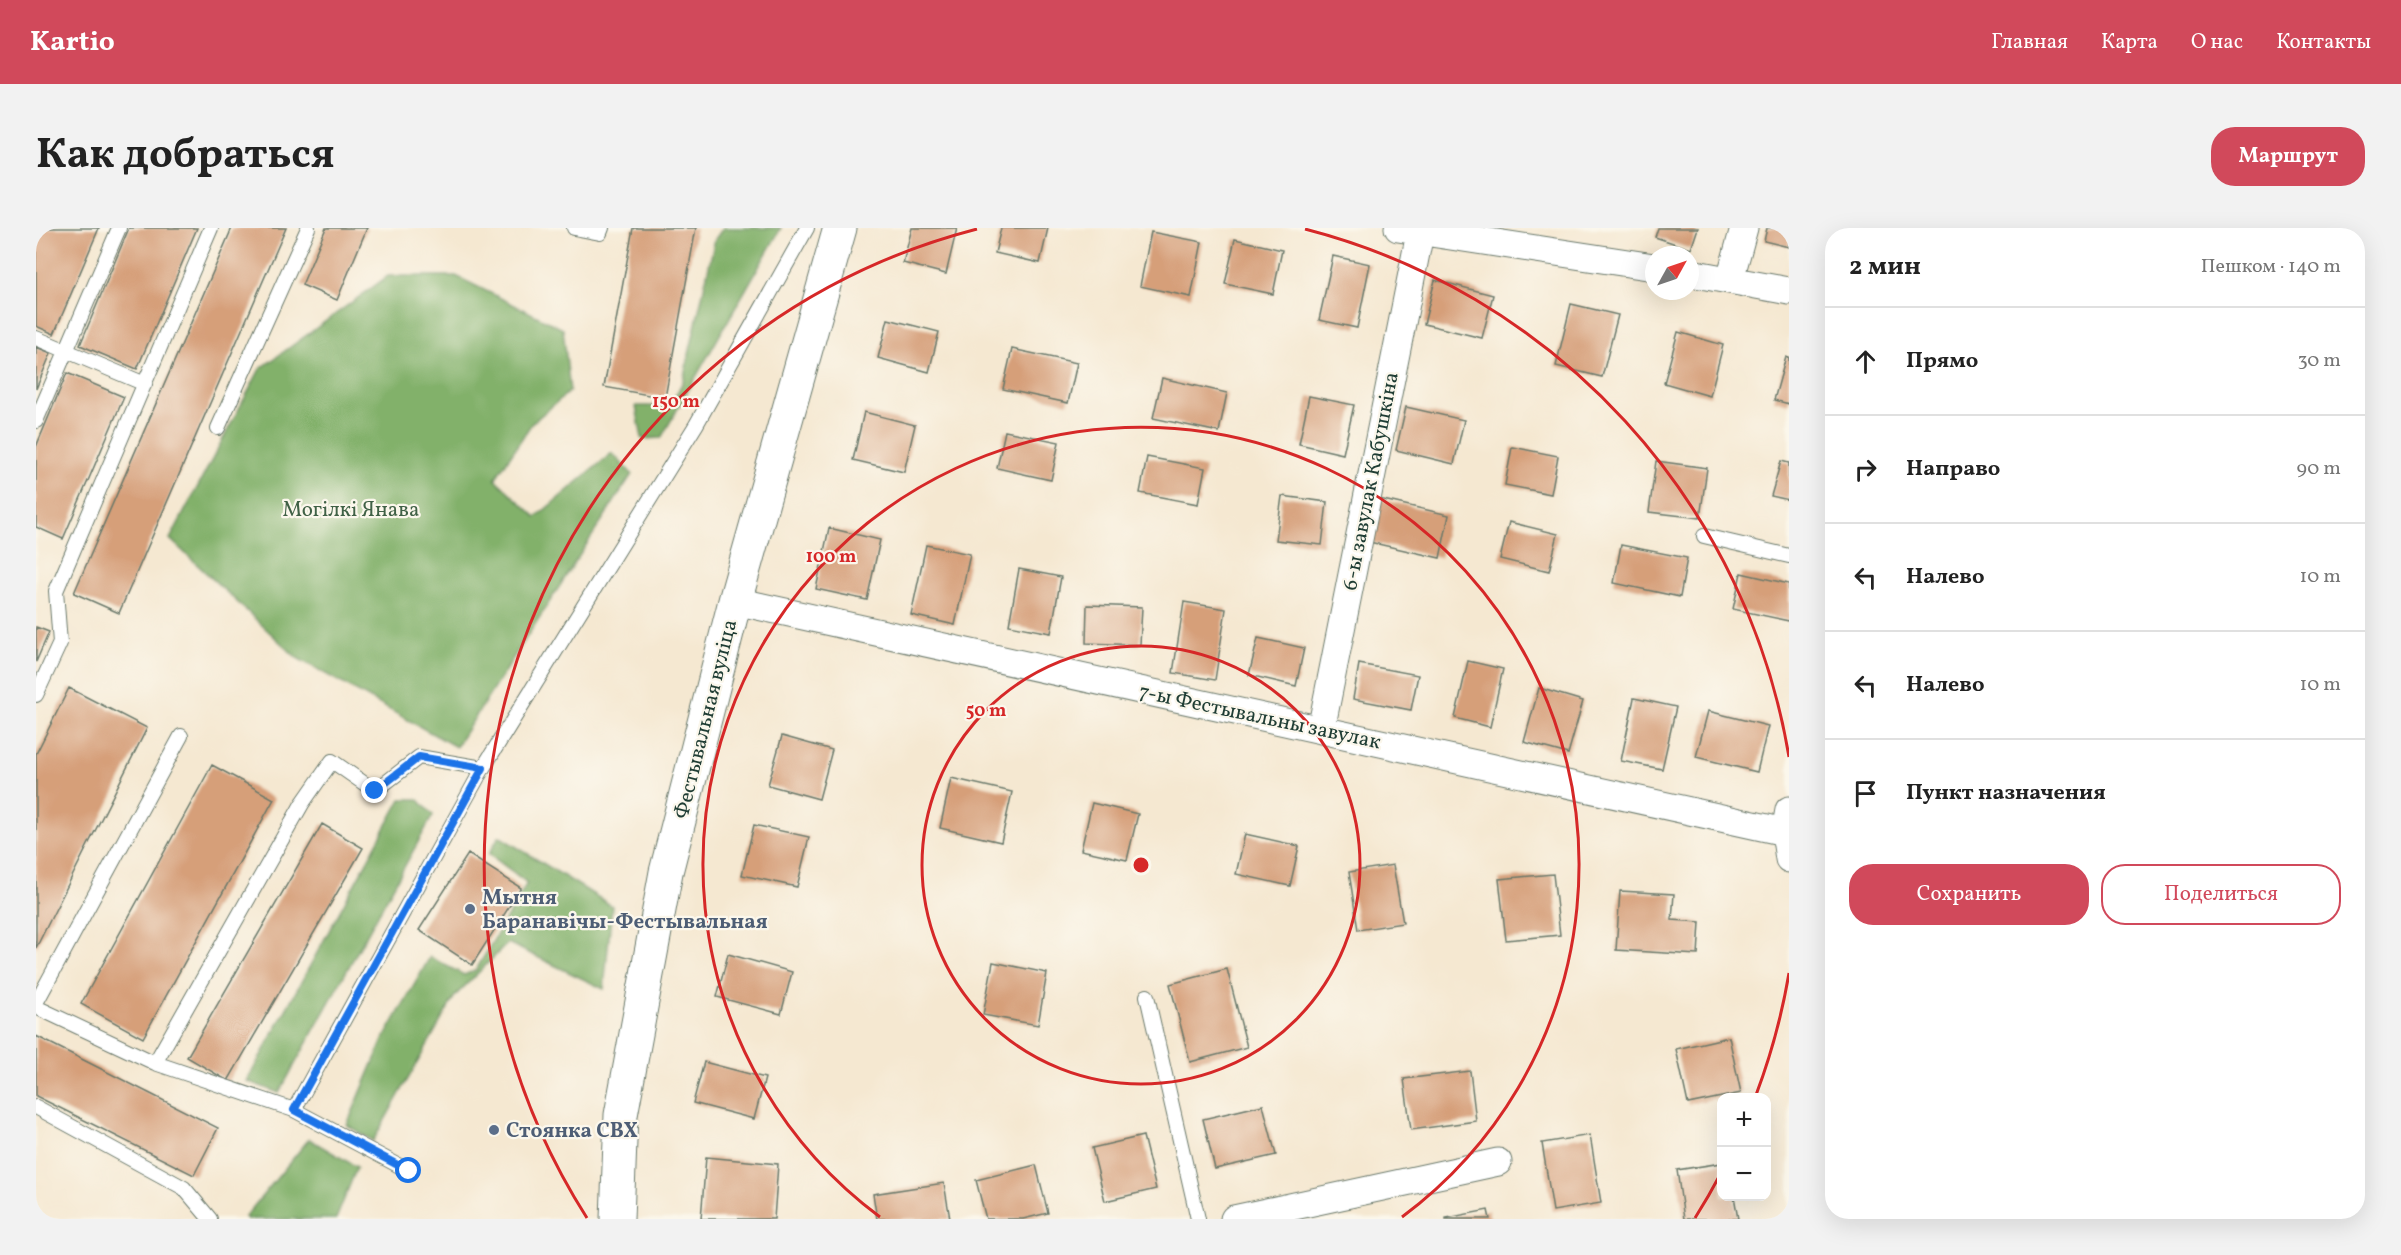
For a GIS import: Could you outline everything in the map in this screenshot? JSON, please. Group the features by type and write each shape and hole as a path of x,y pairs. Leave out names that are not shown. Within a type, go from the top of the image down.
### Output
{"street":[{"name":"Фестывальная вуліца","path":"617,1219 621,1115 664,883 735,601 840,228"},
{"path":"1730,279 1744,228"},
{"path":"1409,230 1480,235 1645,265"},
{"name":"6-ы завулак Кабушкіна","path":"1321,730 1409,230"},
{"path":"1699,274 1789,291"},
{"name":"7-ы Фестывальны завулак","path":"735,601 1321,730 1787,821"},
{"path":"1787,821 1789,859"},
{"path":"1234,1219 1498,1162"}],"lane":[{"path":"36,421 119,228"},
{"path":"36,695 60,643 56,591 211,228"},
{"path":"218,428 308,228"},
{"path":"574,228 600,233 602,228"},
{"path":"294,1110 483,768 696,424 807,228"},
{"path":"36,338 145,384"},
{"path":"1704,536 1789,556"},
{"path":"181,736 36,1005 155,1063 294,1110 409,1171"},
{"path":"155,1063 302,804 332,761 375,791 419,757 483,768"},
{"path":"1147,996 1198,1219"},
{"path":"36,1107 184,1188 210,1219"}],"green space":[{"path":"723,228 781,228 661,438 642,439 636,406 670,406 683,381 715,239"},
{"name":"Могілкі Янава","path":"388,276 456,276 563,329 570,391 532,423 495,479 536,517 612,453 632,474 456,747 297,658 170,539 260,369"},
{"path":"401,799 418,799 433,815 279,1093 247,1081"},
{"path":"499,836 612,906 604,989 508,943 455,996 373,1141 347,1125 383,1040 430,957 464,975 476,970 527,883 489,854"},
{"path":"309,1139 357,1167 336,1219 247,1219 245,1217"}],"building":[{"path":"36,228 99,228 54,334 36,326"},
{"path":"129,228 197,228 137,369 80,345"},
{"path":"232,228 286,228 119,613 74,593"},
{"path":"326,228 367,228 337,300 302,285"},
{"path":"633,228 696,228 665,398 604,387"},
{"path":"912,228 957,228 946,274 903,263"},
{"path":"1001,228 1048,228 1040,263 995,253"},
{"path":"1658,228 1698,228 1692,246 1682,246 1655,237"},
{"path":"1767,228 1789,228 1789,247 1764,241"},
{"path":"1151,232 1202,242 1191,297 1140,286"},
{"path":"1235,239 1282,250 1273,294 1225,284"},
{"path":"1333,256 1370,264 1357,328 1319,320"},
{"path":"1435,280 1493,295 1482,338 1424,324"},
{"path":"1571,304 1618,315 1602,377 1556,366"},
{"path":"888,319 939,332 929,372 878,358"},
{"path":"1678,332 1723,345 1710,396 1664,383"},
{"path":"36,347 51,353 36,389"},
{"path":"1012,349 1077,363 1068,403 1003,389"},
{"path":"1786,357 1789,358 1789,404 1774,400"},
{"path":"67,373 124,397 63,539 36,527 36,447"},
{"path":"1162,378 1227,393 1219,432 1153,418"},
{"path":"1309,396 1354,405 1343,454 1299,444"},
{"path":"1406,407 1464,420 1454,464 1396,450"},
{"path":"864,412 915,425 904,472 853,460"},
{"path":"1005,431 1059,442 1051,480 997,468"},
{"path":"1512,447 1558,456 1551,494 1505,485"},
{"path":"1147,457 1205,468 1198,504 1140,493"},
{"path":"1656,461 1707,468 1700,518 1649,512"},
{"path":"1781,461 1789,463 1789,500 1771,496"},
{"path":"1282,496 1327,502 1322,545 1276,540"},
{"path":"1379,499 1449,515 1440,558 1369,542"},
{"path":"1509,522 1558,534 1549,571 1500,559"},
{"path":"829,528 880,540 867,600 816,589"},
{"path":"926,545 970,554 955,625 911,615"},
{"path":"1621,545 1687,558 1680,597 1614,583"},
{"path":"1019,569 1061,577 1051,633 1009,625"},
{"path":"1741,573 1789,584 1789,621 1733,609"},
{"path":"1184,602 1226,609 1215,680 1173,673"},
{"path":"1087,605 1142,607 1140,645 1086,643"},
{"path":"36,627 49,632 36,662"},
{"path":"1258,638 1304,648 1296,686 1249,675"},
{"path":"1468,661 1503,669 1490,727 1455,718"},
{"path":"1359,664 1418,675 1411,710 1353,699"},
{"path":"69,688 147,728 36,948 36,754"},
{"path":"1539,688 1583,701 1568,754 1524,742"},
{"path":"1634,698 1676,707 1662,769 1621,761"},
{"path":"1708,711 1768,726 1757,772 1696,757"},
{"path":"782,736 832,750 819,799 768,785"},
{"path":"212,765 274,799 143,1038 81,1004"},
{"path":"951,778 1012,792 1001,842 940,828"},
{"path":"1092,803 1138,814 1127,860 1081,850"},
{"path":"322,824 363,848 228,1081 187,1057"},
{"path":"754,825 809,837 797,887 742,875"},
{"path":"1245,834 1299,846 1290,886 1236,874"},
{"name":"Мытня Баранавічы-Фестывальная","path":"468,854 521,888 472,965 419,930"},
{"path":"1393,865 1403,923 1358,930 1349,872"},
{"path":"1553,874 1560,935 1506,940 1499,879"},
{"path":"1620,891 1674,894 1672,920 1700,922 1698,955 1616,950"},
{"path":"728,954 792,972 781,1014 717,997"},
{"path":"993,962 1047,973 1038,1025 983,1015"},
{"path":"1227,969 1247,1047 1190,1062 1170,984"},
{"path":"36,1036 218,1128 194,1175 36,1096"},
{"path":"1729,1037 1741,1093 1717,1093 1717,1098 1688,1104 1676,1049"},
{"path":"704,1062 765,1078 754,1119 693,1103"},
{"path":"1470,1071 1476,1121 1411,1130 1404,1079"},
{"path":"1263,1105 1276,1155 1215,1169 1203,1119"},
{"path":"1590,1135 1601,1203 1553,1211 1542,1143"},
{"path":"1143,1136 1156,1189 1105,1201 1092,1148"},
{"path":"706,1157 778,1164 774,1219 701,1219"},
{"path":"1717,1164 1717,1201 1735,1201 1738,1219 1684,1219 1677,1170"},
{"path":"1036,1165 1048,1213 1023,1219 986,1219 976,1180"},
{"path":"944,1183 950,1219 877,1219 873,1194"},
{"path":"1488,1210 1490,1219 1446,1219 1446,1218"}],"place":[{"name":"Мытня Баранавічы-Фестывальная","path":"470,909"},
{"name":"Стоянка СВХ","path":"494,1130"}],"route":[{"path":"375,791 419,757 483,768 294,1110 409,1171"}]}
